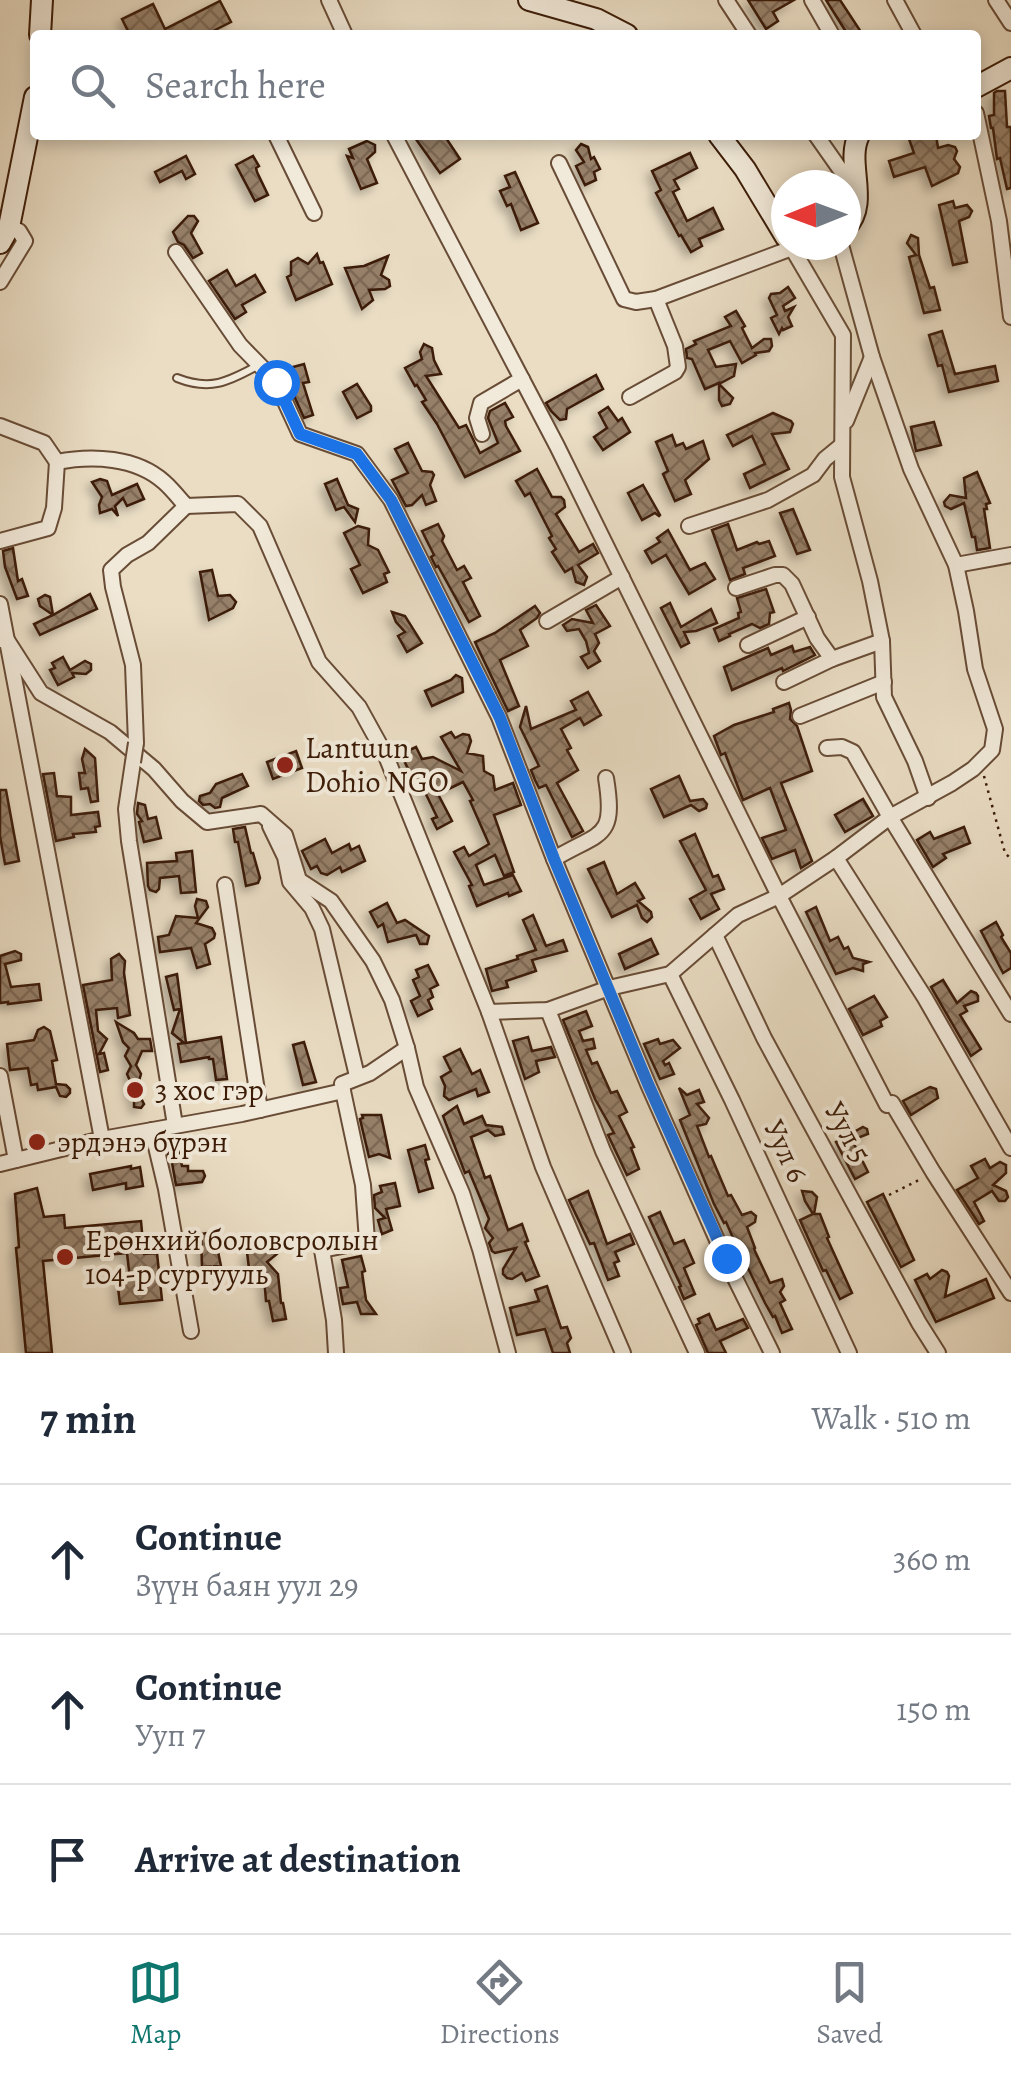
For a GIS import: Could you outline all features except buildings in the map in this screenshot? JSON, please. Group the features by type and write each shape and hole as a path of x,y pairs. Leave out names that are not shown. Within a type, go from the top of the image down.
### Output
{"street":[{"path":"40,30 42,0"},
{"path":"329,0 343,30"},
{"path":"529,0 596,19 617,30"},
{"path":"726,0 746,30"},
{"path":"812,0 829,30"},
{"path":"895,0 911,30"},
{"path":"996,0 1011,23"},
{"path":"981,83 1011,68"},
{"path":"0,282 25,241 20,232 5,235 30,120"},
{"path":"981,136 999,221 1011,317"},
{"path":"278,140 314,213"},
{"path":"397,140 522,379 887,1105 892,1104 1011,1293"},
{"path":"724,140 771,210"},
{"path":"820,140 841,170"},
{"path":"856,140 856,170"},
{"path":"560,163 624,299 656,299 771,252"},
{"path":"176,252 240,345 276,382 300,434 357,454 391,500 500,718 554,859 671,1136 772,1353"},
{"path":"801,260 842,335 842,478 882,641 884,697 928,798"},
{"path":"489,1012 548,1010 609,988 670,974 738,915 779,896 890,817 973,769 992,750 995,729 975,670 956,565 911,469 872,356 845,260"},
{"path":"630,398 678,367 675,346 656,299"},
{"path":"689,526 768,500 812,475 842,438 872,356"},
{"path":"482,434 477,418 482,403 522,379"},
{"path":"0,426 44,443 57,462 54,508 48,528 0,541"},
{"path":"57,462 95,457 142,467 163,480 186,506"},
{"path":"175,1125 129,841 126,809 136,742 133,666 111,570 148,543 186,506 238,504 260,526 319,662 359,707 386,756 489,1012 543,1167 623,1353"},
{"path":"956,565 1011,555"},
{"path":"736,588 783,575 792,584 817,638 832,659"},
{"path":"548,621 622,577"},
{"path":"0,604 3,640 102,1140"},
{"path":"748,646 808,617"},
{"path":"3,640 40,692 110,732 207,822 261,814 286,836 299,880 331,901 373,961 392,1000 416,1088 462,1193 508,1353"},
{"path":"784,682 882,641"},
{"path":"800,716 884,682"},
{"path":"827,748 842,747 853,752 1011,1014"},
{"path":"554,859 599,836 607,825 611,810 606,778"},
{"path":"267,820 285,857 290,882 312,908 322,929 357,1076"},
{"path":"836,858 925,998 1011,1148"},
{"path":"224,885 260,1110"},
{"name":"Уул 5","path":"715,935 764,1038 918,1323 938,1353"},
{"name":"Уул 6","path":"670,974 848,1353"},
{"path":"548,1010 603,1151 697,1353"},
{"path":"336,1353 322,1250 367,1241 363,1185 342,1084 370,1073 407,1048"},
{"path":"0,1076 16,1160"},
{"path":"0,1164 343,1091"},
{"path":"152,1130 191,1331"}],"lane":[{"path":"177,378 203,386 229,382 258,365"}],"path":[{"path":"984,776 1011,859"},
{"path":"889,1196 933,1172"}],"place":[{"name":"Lantuun Dohio NGO","path":"285,765"},
{"name":"3 хос гэр","path":"135,1090"},
{"name":"эрдэнэ бүрэн","path":"37,1142"},
{"name":"Ерөнхий боловсролын 104-р сургууль","path":"65,1257"}],"route":[{"path":"276,382 300,434 357,454 391,500 500,718 648,1084 726,1258"}]}
